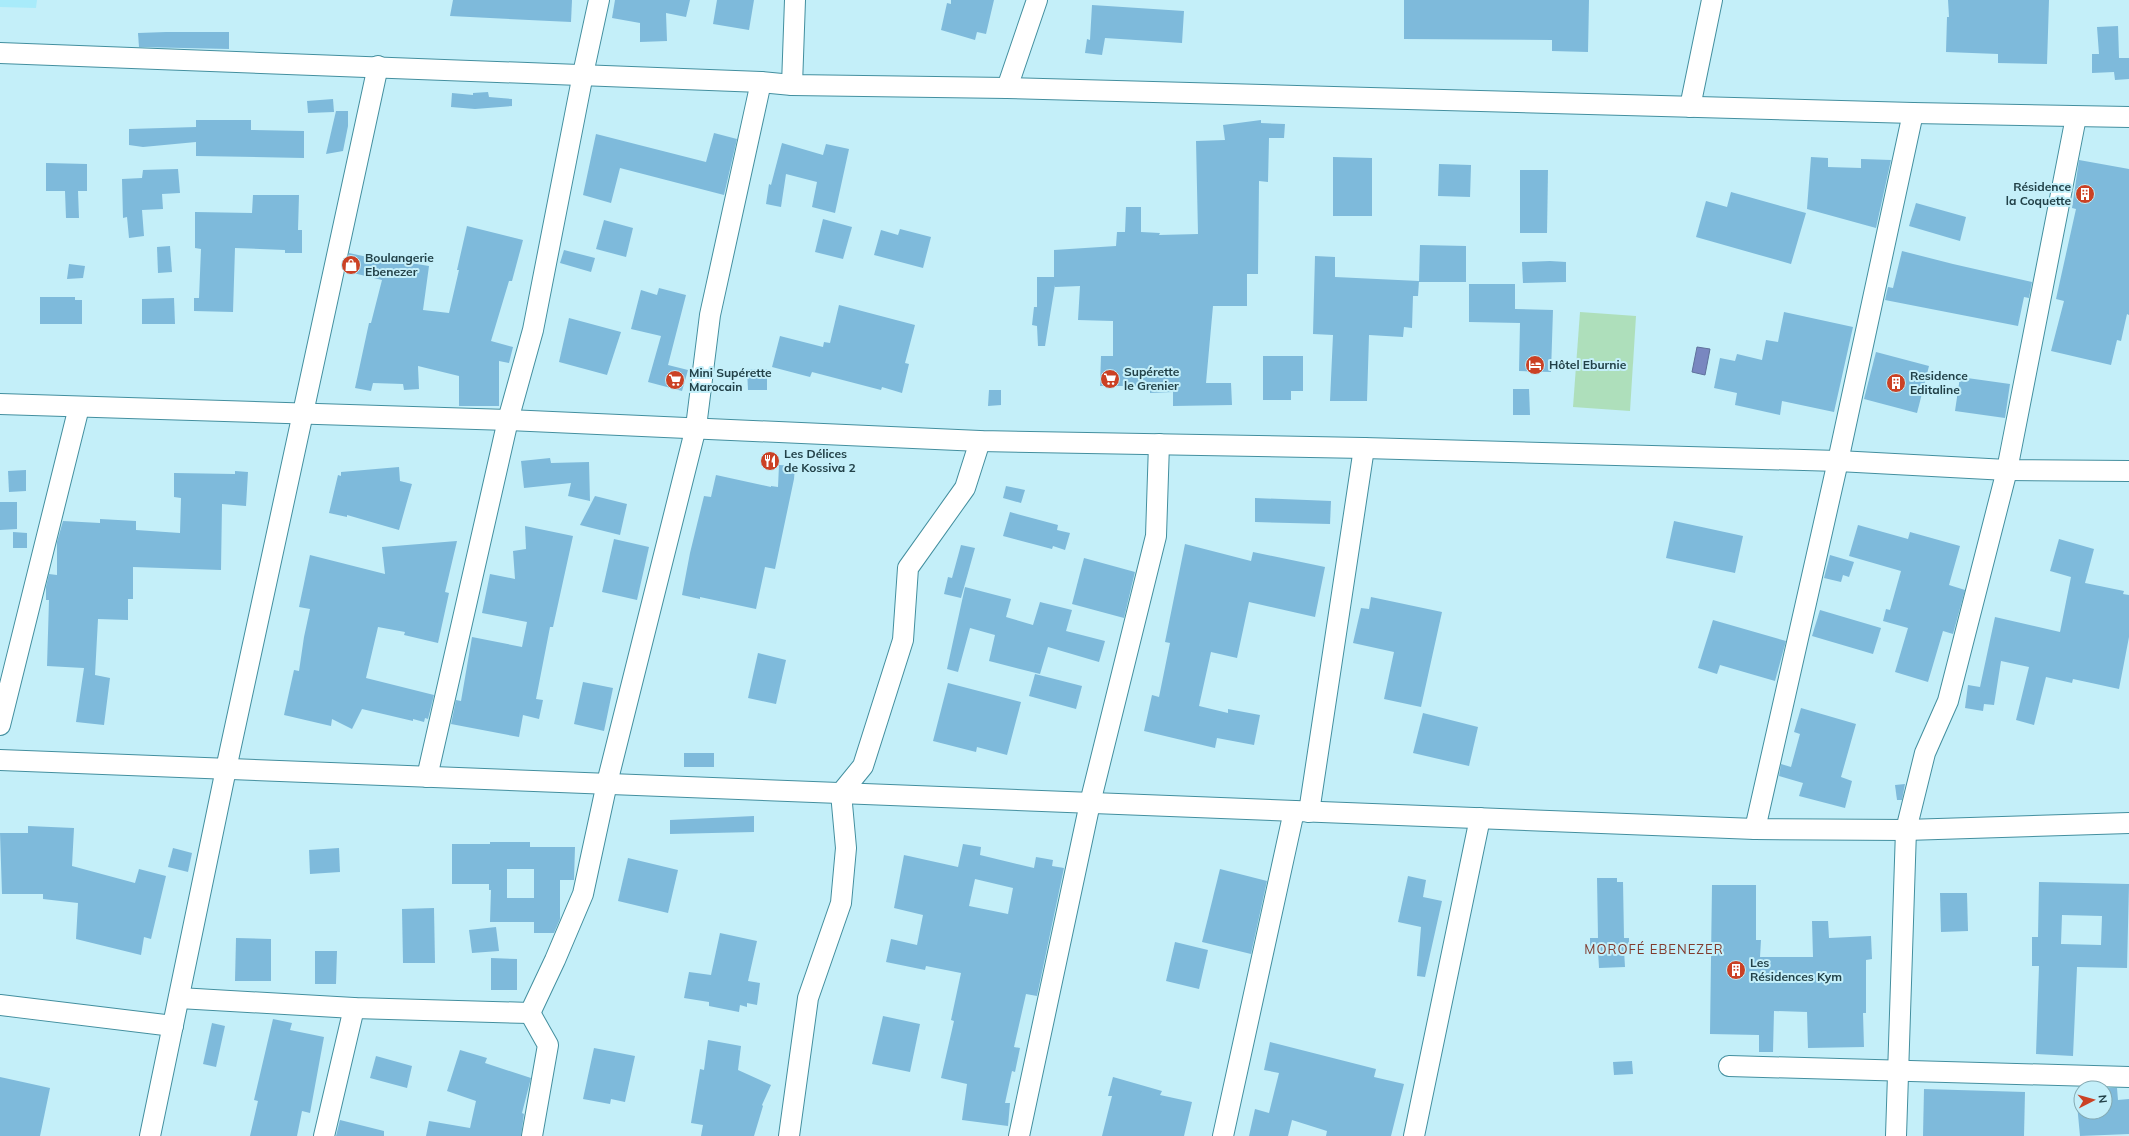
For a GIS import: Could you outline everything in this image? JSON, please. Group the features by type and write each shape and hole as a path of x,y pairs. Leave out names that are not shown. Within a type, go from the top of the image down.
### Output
{"street":[{"path":"427,777 508,420 533,330 599,0"},
{"path":"792,84 795,0"},
{"path":"1007,88 1037,0"},
{"path":"1690,107 1712,0"},
{"path":"0,52 583,74 792,84 1007,88 1913,113 2129,116"},
{"path":"150,1136 226,769 378,66"},
{"path":"530,1013 555,960 583,894 607,783 696,427 710,315 761,82"},
{"path":"1755,829 1838,461 1913,113"},
{"path":"1896,1136 1906,830 1925,752 1948,701 2007,470 2076,116"},
{"path":"0,404 508,420 980,440 1364,448 1838,461 2007,470 2129,471"},
{"path":"0,724 79,406"},
{"path":"789,1136 808,998 841,903 846,848 841,793 863,766 903,640 908,568 965,488 980,440"},
{"path":"1019,1136 1090,803 1156,536 1159,444"},
{"path":"1223,1136 1302,812 1364,448"},
{"path":"0,760 1755,829 1906,830 2129,823"},
{"path":"1414,1136 1480,818"},
{"path":"179,998 354,1008 530,1013"},
{"path":"0,1005 173,1026"},
{"path":"324,1136 354,1008"},
{"path":"530,1013 548,1045 532,1136"},
{"path":"1729,1066 1898,1069 2129,1077"}],"shaded area":[{"path":"0,0 37,0 36,8 0,7"},
{"path":"1697,347 1710,349 1705,375 1692,372"}],"green space":[{"path":"1580,312 1636,316 1630,411 1573,407"}],"building":[{"path":"453,0 572,0 571,22 450,16"},
{"path":"615,0 690,0 686,17 666,13 667,41 640,42 640,23 612,18"},
{"path":"717,0 754,0 749,30 713,24"},
{"path":"951,0 994,0 986,34 977,32 975,40 941,30 947,3 951,4"},
{"path":"1404,0 1589,0 1588,52 1552,51 1552,40 1404,39"},
{"path":"1948,0 2049,0 2047,64 1998,63 1998,54 1946,52 1947,17 1949,17"},
{"path":"1092,5 1184,11 1182,43 1105,38 1102,55 1085,53 1087,39 1090,40"},
{"path":"2118,26 2119,58 2129,58 2129,79 2115,80 2114,72 2092,73 2092,54 2099,54 2097,27"},
{"path":"229,32 229,49 139,47 138,33"},
{"path":"488,92 489,97 512,99 512,106 475,109 451,107 452,93 473,95 473,93"},
{"path":"333,99 334,112 308,113 307,101"},
{"path":"336,111 348,111 348,126 343,151 326,154"},
{"path":"196,120 251,120 251,130 304,131 304,158 196,156 196,142 143,147 129,145 129,129 196,127"},
{"path":"1261,120 1261,123 1285,124 1284,138 1269,138 1268,182 1259,181 1258,274 1247,274 1247,306 1213,306 1206,383 1231,383 1232,405 1173,406 1173,392 1150,393 1150,386 1100,386 1101,356 1113,356 1113,321 1078,320 1080,286 1055,287 1055,285 1045,346 1038,346 1037,326 1032,325 1034,307 1037,307 1037,277 1054,277 1054,250 1116,246 1117,232 1125,232 1126,207 1141,207 1141,232 1160,233 1159,235 1198,234 1196,141 1225,140 1223,125"},
{"path":"714,133 737,139 724,195 620,168 611,203 583,195 596,134 706,162"},
{"path":"782,143 823,155 826,144 849,149 835,213 812,207 817,182 786,174 781,207 766,204 769,184 771,185"},
{"path":"1333,157 1372,158 1372,216 1333,216"},
{"path":"1811,157 1828,158 1828,167 1861,168 1861,159 1891,160 1876,228 1807,209"},
{"path":"2079,160 2129,169 2129,315 2127,314 2121,341 2117,340 2111,365 2051,351 2064,301 2056,299 2076,209 2072,208"},
{"path":"46,163 87,164 87,191 78,191 79,218 66,218 65,191 46,191"},
{"path":"1439,164 1471,165 1470,197 1438,196"},
{"path":"178,169 180,193 162,194 163,209 142,210 144,236 129,238 127,217 123,218 122,179 142,178 143,170"},
{"path":"1520,170 1548,170 1547,233 1520,233"},
{"path":"1731,192 1806,213 1791,264 1696,237 1706,201 1727,207"},
{"path":"253,195 299,195 298,230 302,230 302,253 285,253 285,250 235,248 233,312 194,311 194,298 199,298 201,249 195,248 195,212 252,213"},
{"path":"1916,203 1966,217 1960,241 1909,226"},
{"path":"823,219 852,227 843,259 815,252"},
{"path":"604,220 633,228 626,257 596,249"},
{"path":"467,226 523,240 512,281 509,281 491,341 513,347 509,363 499,361 499,406 459,406 459,376 418,366 419,389 404,390 403,384 373,383 371,391 355,388 369,323 371,323 382,280 345,271 349,253 386,261 386,259 429,266 423,310 449,313"},
{"path":"900,229 931,237 923,268 874,255 881,230 898,235"},
{"path":"1420,245 1466,246 1466,282 1419,282"},
{"path":"170,246 172,272 158,273 157,247"},
{"path":"564,250 595,258 591,272 560,263"},
{"path":"1902,251 2032,282 2029,298 2024,297 2018,326 1885,300 1888,287 1893,288"},
{"path":"1315,256 1335,257 1335,277 1419,281 1418,296 1413,296 1412,328 1404,327 1403,337 1369,335 1367,401 1330,401 1333,335 1313,334"},
{"path":"1522,262 1566,262 1566,282 1523,283"},
{"path":"69,264 85,266 83,278 67,279"},
{"path":"1469,284 1515,284 1515,309 1553,310 1551,372 1519,371 1520,323 1469,322"},
{"path":"659,288 686,295 668,365 688,370 682,391 648,382 661,336 631,329 641,290 657,295"},
{"path":"40,297 75,297 75,300 82,300 82,324 40,324"},
{"path":"174,298 175,324 142,324 142,299"},
{"path":"839,305 915,325 905,363 909,364 902,393 882,387 881,390 812,372 810,377 772,367 780,336 823,347 824,342 830,343"},
{"path":"1784,312 1853,327 1834,412 1782,401 1780,415 1735,405 1737,393 1714,388 1720,358 1735,361 1737,354 1762,360 1766,340 1778,342"},
{"path":"569,318 621,332 607,375 559,362"},
{"name":"Residence Editaline","path":"1876,352 1929,366 1917,413 1864,399"},
{"path":"1263,356 1303,356 1303,391 1291,391 1291,400 1263,400"},
{"path":"747,369 767,369 767,390 748,390"},
{"path":"1960,377 2010,384 2005,418 1955,411"},
{"path":"1513,389 1529,389 1530,415 1513,415"},
{"path":"989,390 1001,390 1001,405 988,406"},
{"path":"550,458 551,463 589,462 590,501 568,496 571,483 524,488 521,461"},
{"path":"779,465 795,466 794,479 775,569 765,567 756,609 700,597 700,599 682,595 690,553 704,496 711,497 716,475 771,487 778,487"},
{"path":"399,467 400,481 412,484 399,530 347,515 347,517 329,513 338,475 341,476 341,472"},
{"path":"26,470 26,491 9,492 8,471"},
{"path":"235,471 248,472 246,506 222,504 221,570 133,567 133,599 128,599 128,620 98,619 95,675 110,678 104,725 76,722 84,668 47,666 49,600 46,600 46,587 49,574 57,575 57,542 63,521 100,523 100,519 136,521 136,530 180,533 181,498 174,497 174,473 235,474"},
{"path":"1006,486 1025,490 1021,503 1003,498"},
{"path":"595,496 627,504 620,535 580,525"},
{"path":"1255,498 1331,501 1330,524 1255,522"},
{"path":"0,502 17,502 17,529 0,530"},
{"path":"1010,512 1058,525 1057,530 1070,533 1065,550 1053,546 1052,549 1003,536"},
{"path":"1674,521 1743,536 1735,573 1666,558"},
{"path":"1858,525 1908,539 1910,532 1960,546 1949,585 1965,590 1953,634 1943,631 1928,682 1895,672 1908,628 1883,621 1886,609 1890,610 1901,571 1849,556"},
{"path":"525,526 573,536 553,627 550,627 536,699 543,700 539,719 523,715 519,737 451,724 456,700 461,701 472,637 522,647 527,622 482,613 490,574 515,579 513,551 526,549"},
{"path":"13,532 27,533 27,548 13,548"},
{"path":"614,539 649,547 637,600 602,592"},
{"path":"2059,539 2094,549 2085,583 2124,591 2123,594 2129,595 2129,637 2119,689 2073,679 2072,683 2046,677 2034,725 2016,720 2029,667 2001,661 1994,705 1984,704 1983,711 1965,708 1968,685 1980,687 1995,617 2060,632 2071,577 2050,571"},
{"path":"457,541 445,592 449,593 438,643 404,635 405,632 378,627 366,678 434,695 428,719 425,718 424,722 413,719 413,721 362,709 352,729 332,719 331,726 284,715 294,670 299,671 310,609 299,607 310,555 385,574 382,547"},
{"path":"1185,544 1251,561 1253,552 1325,567 1315,617 1249,602 1237,658 1211,652 1199,706 1228,713 1228,709 1260,715 1254,745 1217,738 1215,748 1144,731 1152,695 1159,697 1170,643 1165,642"},
{"path":"961,545 975,548 961,598 944,594 948,577 952,578"},
{"path":"1830,555 1854,562 1849,577 1843,575 1841,582 1824,578"},
{"path":"1084,558 1135,572 1124,618 1072,604"},
{"path":"965,587 1011,599 1006,617 1033,625 1040,602 1072,610 1066,631 1105,641 1099,662 1048,647 1040,674 989,661 995,635 970,628 958,672 947,669"},
{"path":"1371,597 1442,612 1421,707 1384,699 1394,652 1353,643 1361,608 1369,609"},
{"path":"1820,610 1881,628 1873,654 1812,636"},
{"path":"1713,620 1786,641 1775,681 1720,665 1717,674 1698,668"},
{"path":"758,653 786,660 776,704 748,698"},
{"path":"1035,674 1082,686 1076,709 1029,696"},
{"path":"583,682 613,688 604,731 574,724"},
{"path":"948,683 1021,702 1007,755 977,747 976,752 933,741"},
{"path":"1801,708 1856,724 1841,777 1852,781 1845,808 1799,796 1803,783 1779,776 1781,764 1791,767 1800,734 1794,732"},
{"path":"1423,713 1478,727 1469,766 1413,753"},
{"path":"684,753 714,753 714,767 684,767"},
{"path":"1905,784 1902,800 1897,800 1895,785"},
{"path":"754,816 754,832 670,834 670,820"},
{"path":"28,826 74,828 72,866 135,883 139,869 166,876 151,939 144,937 141,955 76,939 78,903 43,899 43,894 2,894 0,833 28,833"},
{"path":"490,842 530,842 530,847 575,847 574,880 560,880 560,919 554,933 534,933 534,922 490,922 491,890 489,890 489,884 452,884 452,844 490,844","holes":["507,869 534,869 534,898 507,898"]},
{"path":"963,844 981,847 980,855 1034,868 1036,857 1053,860 1052,866 1064,868 1037,996 1026,994 1014,1047 1020,1048 1015,1072 1012,1071 1005,1103 1010,1103 1008,1126 962,1120 967,1084 941,1078 954,1021 951,1020 961,973 926,966 925,970 886,962 891,939 917,945 923,915 894,908 904,855 958,867","holes":["975,879 1013,888 1008,914 969,906"]},
{"path":"173,848 192,853 188,872 168,867"},
{"path":"339,848 340,872 310,874 309,850"},
{"path":"628,858 678,870 668,913 618,901"},
{"path":"1220,869 1267,881 1251,954 1202,942"},
{"path":"1408,876 1426,880 1423,897 1442,901 1425,977 1417,976 1421,927 1398,922"},
{"path":"1597,878 1617,878 1617,882 1623,882 1624,938 1629,938 1629,950 1624,950 1625,967 1599,968 1598,951 1590,951 1590,938 1598,938"},
{"path":"2039,882 2129,884 2127,968 2077,967 2073,1056 2036,1054 2039,966 2032,966 2032,937 2038,937","holes":["2062,915 2102,916 2101,945 2061,944"]},
{"path":"1712,885 1756,885 1756,940 1761,940 1760,957 1813,957 1812,921 1828,921 1829,938 1871,936 1872,959 1866,960 1866,1013 1863,1013 1864,1047 1808,1048 1807,1012 1774,1011 1773,1052 1759,1052 1759,1035 1710,1034"},
{"path":"1940,893 1967,893 1968,931 1941,932"},
{"path":"434,908 435,963 403,963 402,909"},
{"path":"496,927 499,951 472,953 469,930"},
{"path":"720,933 757,941 748,981 760,983 757,1005 747,1003 747,1007 740,1005 739,1012 709,1006 709,1002 684,998 689,972 711,975"},
{"path":"236,938 271,939 271,981 235,981"},
{"path":"1175,942 1208,950 1199,989 1166,981"},
{"path":"315,951 337,951 336,984 315,984"},
{"path":"491,958 517,959 517,990 491,990"},
{"path":"883,1016 920,1024 910,1072 872,1064"},
{"path":"273,1019 292,1023 290,1030 324,1037 310,1113 302,1111 297,1136 250,1136 258,1101 254,1100"},
{"path":"212,1023 225,1026 216,1067 203,1064"},
{"path":"708,1040 741,1046 738,1070 771,1085 762,1105 763,1106 754,1136 701,1136 703,1125 691,1123 700,1069 704,1070"},
{"path":"1270,1042 1376,1069 1374,1077 1404,1084 1391,1136 1326,1136 1327,1131 1292,1120 1288,1136 1249,1136 1255,1109 1269,1113 1279,1073 1264,1070"},
{"path":"594,1048 635,1056 625,1102 611,1099 610,1104 583,1099"},
{"path":"460,1050 487,1058 485,1063 531,1078 522,1113 524,1114 521,1136 426,1136 429,1121 470,1128 476,1101 447,1091"},
{"path":"376,1056 412,1066 407,1088 370,1078"},
{"path":"1632,1061 1633,1074 1614,1075 1613,1062"},
{"path":"0,1077 50,1088 40,1136 0,1136"},
{"path":"1113,1077 1162,1091 1160,1095 1192,1102 1184,1136 1102,1136 1112,1096 1108,1096"},
{"path":"2113,1088 2117,1088 2118,1100 2129,1099 2129,1134 2080,1136 2078,1120 2113,1120"},
{"path":"1924,1089 2025,1092 2024,1136 1923,1136"},
{"path":"340,1120 384,1131 384,1136 336,1136"}],"place":[{"name":"Résidence la Coquette","path":"2085,194"},
{"name":"Boulangerie Ebenezer","path":"351,265"},
{"name":"Hôtel Eburnie","path":"1535,365"},
{"name":"Supérette le Grenier","path":"1110,379"},
{"name":"Mini Supérette Marocain","path":"675,380"},
{"name":"Residence Editaline","path":"1896,383"},
{"name":"Les Délices de Kossiva 2","path":"770,461"},
{"name":"Les Résidences Kym","path":"1736,970"}],"district":[{"name":"MOROFÉ EBENEZER","path":"1654,949"}]}
